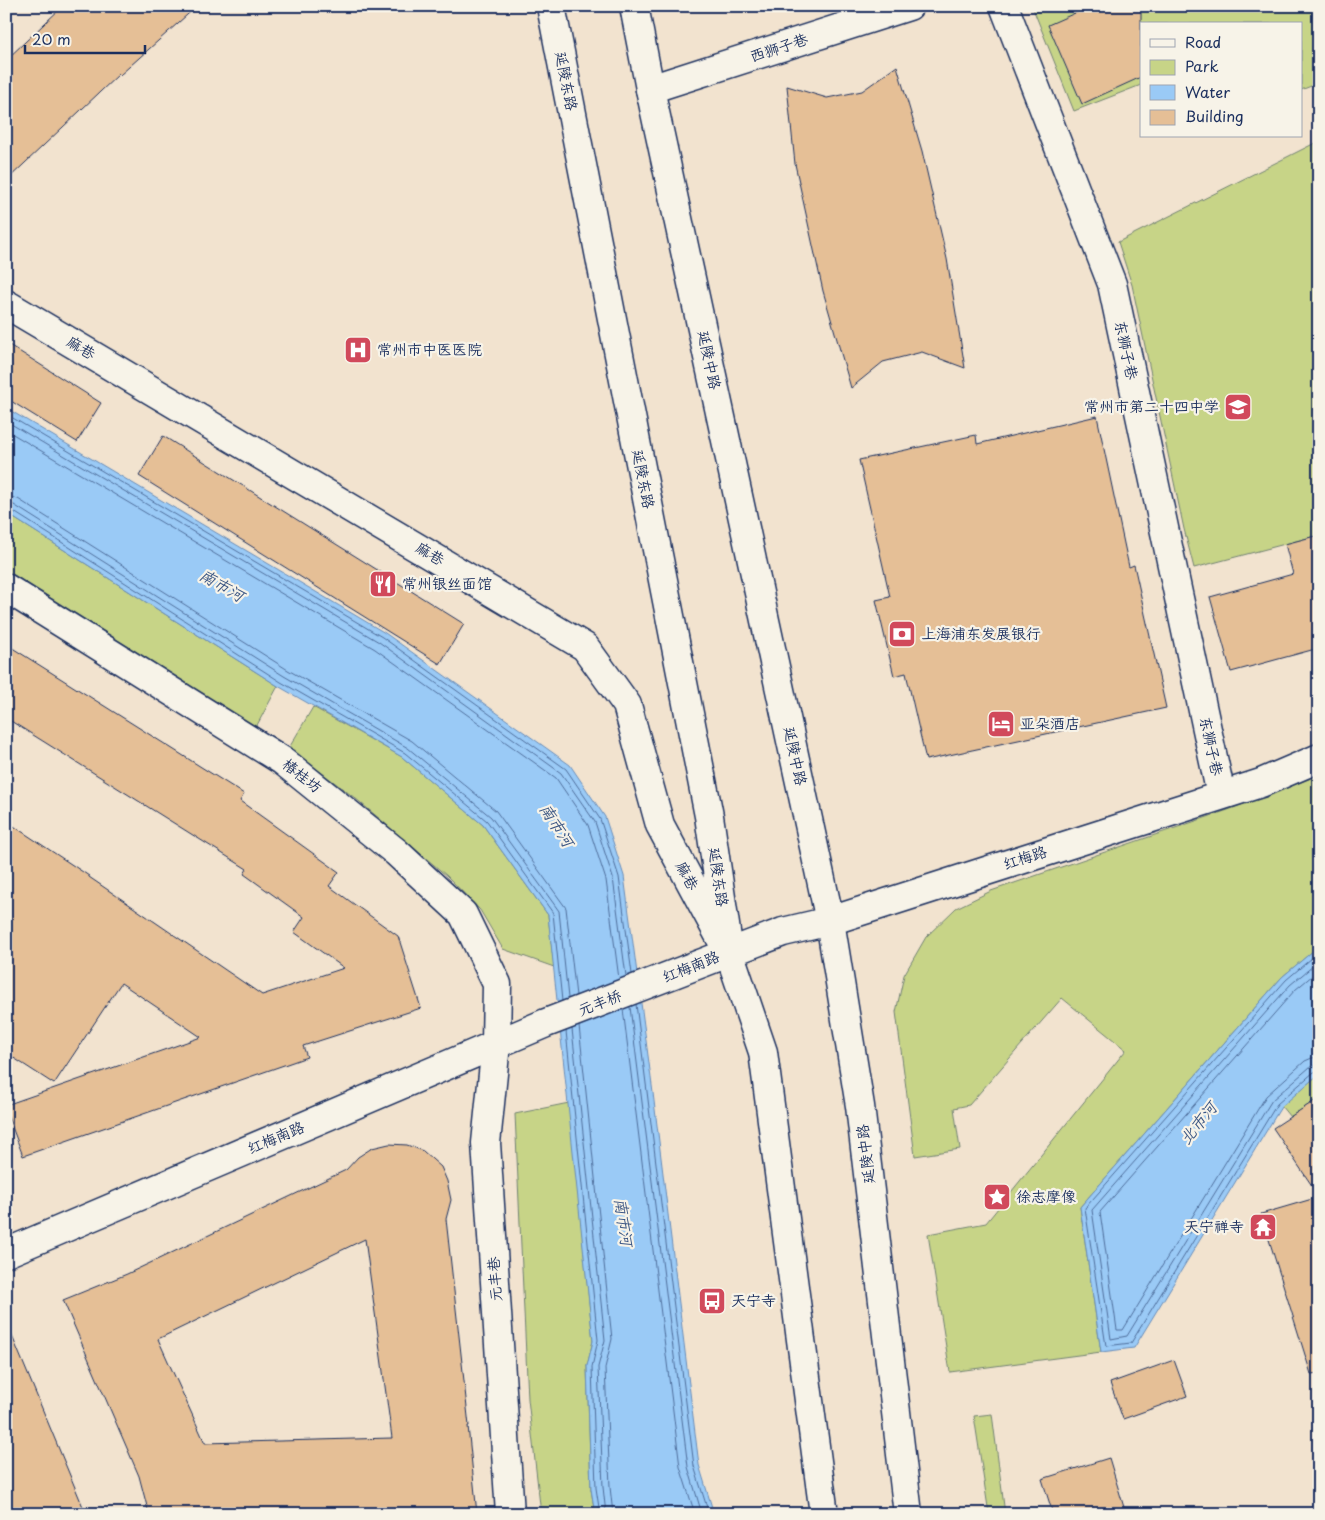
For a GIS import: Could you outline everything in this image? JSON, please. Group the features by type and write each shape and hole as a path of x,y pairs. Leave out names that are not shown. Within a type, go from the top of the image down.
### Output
{"street":[{"name":"延陵东路","path":"551,6 709,816 728,952"},
{"name":"延陵中路","path":"634,6 650,90 830,921 860,1106 908,1514"},
{"name":"西狮子巷","path":"650,90 909,6"},
{"name":"东狮子巷","path":"1004,6 1112,284 1221,795"},
{"name":"麻巷","path":"6,304 585,647 627,705 660,825 728,952"},
{"name":"椿桂坊","path":"6,588 283,760 396,852 463,914 497,984 496,1044"},
{"name":"红梅路","path":"728,952 783,932 830,921 1261,783 1319,758"},
{"name":"红梅南路","path":"654,982 728,952"},
{"path":"728,952 763,1052 824,1514"},
{"name":"元丰桥","path":"546,1023 654,982"},
{"name":"红梅南路","path":"6,1253 546,1023"},
{"name":"元丰巷","path":"496,1044 486,1143 510,1514"}],"green space":[{"path":"1032,6 1319,6 1319,83 1302,90 1302,22 1140,22 1140,85 1074,111"},
{"name":"常州市第二十四中学","path":"1319,141 1319,535 1194,568 1132,285 1118,242"},
{"path":"6,513 278,686 256,727 6,570"},
{"path":"313,707 402,757 483,825 548,915 554,967 503,949 480,910 447,876 355,798 289,748"},
{"path":"1319,775 1319,946 1282,977 1080,1207 1101,1352 950,1372 928,1234 986,1223 1126,1050 1062,998 969,1105 954,1108 960,1149 915,1156 896,1012 904,975 926,937 956,908 991,891 1228,810"},
{"path":"1319,1074 1319,1098 1290,1117 1281,1106"},
{"path":"569,1103 593,1341 587,1366 591,1489 595,1514 541,1514 528,1399 515,1114"},
{"path":"992,1414 1005,1514 989,1514 974,1416"}],"water":[{"name":"南市河","path":"6,408 385,633 570,765 605,817 624,876 699,1465 714,1514 595,1514 591,1489 587,1366 593,1341 548,915 483,825 402,757 278,686 6,513"},
{"name":"北市河","path":"1319,946 1319,1074 1281,1107 1134,1348 1101,1352 1080,1207 1282,977"}],"building":[{"path":"63,6 197,6 119,74 6,181 6,60"},
{"path":"1091,6 1141,6 1140,77 1082,104 1048,25"},
{"path":"897,66 922,151 947,259 965,368 922,352 883,362 851,388 823,291 795,164 787,86 827,98 862,91"},
{"path":"6,343 101,403 77,442 6,398"},
{"path":"1097,416 1129,567 1134,565 1166,708 926,760 906,673 894,676 876,600 890,597 859,460 976,435 977,444"},
{"path":"163,436 464,624 440,664 139,476"},
{"path":"1319,535 1319,648 1231,672 1210,597 1293,574 1285,544"},
{"path":"6,644 244,794 240,801 339,872 329,886 398,936 421,1008 303,1046 307,1057 23,1156 6,1111 6,1105 201,1037 121,983 54,1084 6,1053 6,821 262,995 344,968 294,932 304,917 244,874 247,869 6,718"},
{"path":"1319,1098 1319,1196 1273,1128"},
{"path":"389,1144 407,1145 423,1151 441,1167 447,1181 451,1200 446,1219 477,1514 149,1514 139,1476 63,1300 127,1274 346,1170 358,1157 372,1148","holes":["365,1239 392,1438 205,1443 158,1339"]},
{"path":"1319,1197 1319,1373 1311,1374 1261,1214"},
{"path":"7,1324 86,1514 6,1514"},
{"path":"1174,1360 1187,1396 1123,1419 1110,1383"},
{"path":"1109,1458 1126,1514 1053,1514 1042,1479"}],"place":[{"name":"常州市中医医院","path":"358,350"},
{"name":"常州市第二十四中学","path":"1238,407"},
{"name":"常州银丝面馆","path":"383,584"},
{"name":"上海浦东发展银行","path":"902,634"},
{"name":"亚朵酒店","path":"1001,724"},
{"name":"徐志摩像","path":"997,1197"},
{"name":"天宁禅寺","path":"1263,1227"},
{"name":"天宁寺","path":"712,1301"}]}
